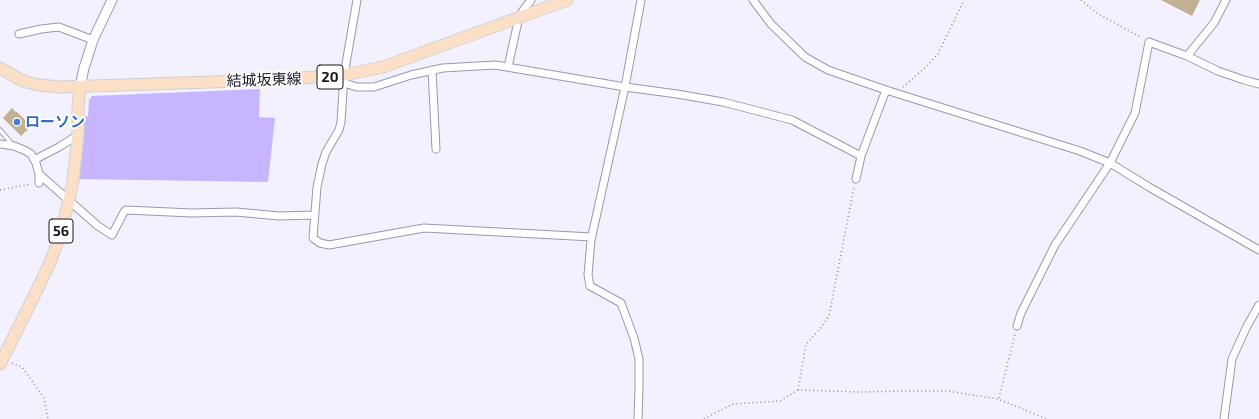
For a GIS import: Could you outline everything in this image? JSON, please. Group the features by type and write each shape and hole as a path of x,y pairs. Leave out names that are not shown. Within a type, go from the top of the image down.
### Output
{"main road":[{"name":"結城坂東線","path":"0,68 26,82 50,86 80,87 344,79 566,0"},
{"name":"56","path":"1,361 30,304 61,233 73,181 78,134 80,87"}],"street":[{"path":"80,87 84,68 93,40 112,0"},
{"path":"357,0 344,79 341,122 339,130 326,152 322,164 317,187 313,238 320,243 329,245 424,228 592,237"},
{"path":"508,67 519,17 531,0"},
{"path":"638,419 639,359 635,345 620,303 590,286 588,275 592,237 625,88 642,0"},
{"path":"752,0 771,24 805,57 828,70 886,90 897,92 1073,148 1110,163 1259,250"},
{"path":"1187,56 1214,23 1226,0"},
{"path":"19,34 59,27 93,40"},
{"path":"1017,326 1021,313 1055,245 1110,163 1135,113 1149,42 1187,56 1218,71 1259,84"},
{"path":"344,79 357,87 374,87 432,70 495,65 625,88 677,94 723,102 792,120 861,156"},
{"path":"432,70 436,149"},
{"path":"856,179 861,156 886,90"},
{"path":"34,160 78,134"},
{"path":"0,144 14,146 31,154 38,174 39,183"},
{"path":"38,174 98,226 112,235 124,212 131,209 192,213 236,212 279,216 314,215"},
{"path":"1224,419 1232,359 1246,326 1259,305"}],"lane":[{"path":"0,130 14,146"}],"path":[{"path":"897,92 927,66 938,54 964,0"},
{"path":"1081,0 1097,13 1149,42"},
{"path":"798,390 806,344 829,316 856,179"},
{"path":"0,190 39,183"},
{"path":"998,399 1017,326"},
{"path":"1,361 22,367 44,398 48,419"},
{"path":"704,419 733,404 780,402 798,390 860,392 947,391 998,399 1047,419"}],"shaded area":[{"path":"260,89 259,117 275,118 268,182 76,179 84,117 88,116 89,100 92,96"}],"building":[{"path":"1161,0 1200,0 1192,16"},
{"name":"ローソン","path":"12,108 31,126 21,136 3,118"}],"place":[{"name":"ローソン","path":"17,122"}]}
